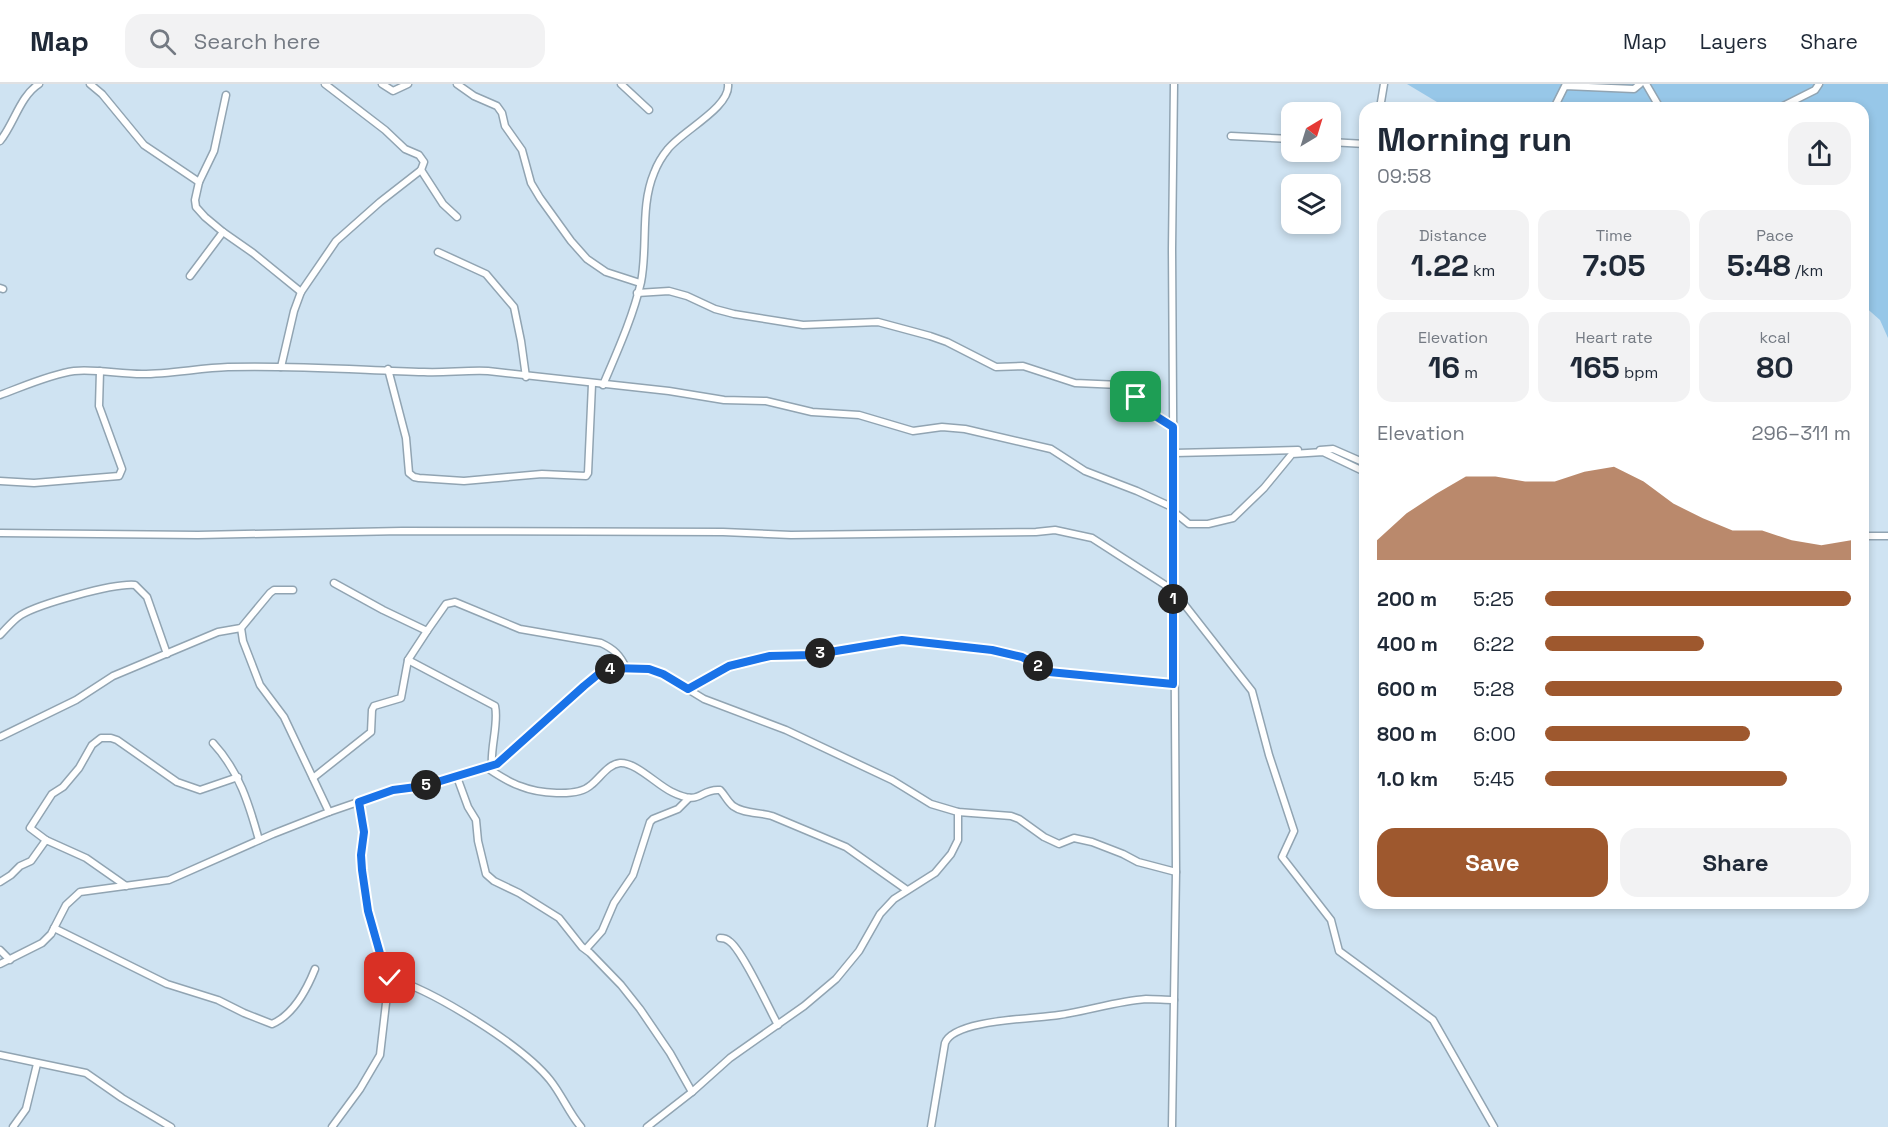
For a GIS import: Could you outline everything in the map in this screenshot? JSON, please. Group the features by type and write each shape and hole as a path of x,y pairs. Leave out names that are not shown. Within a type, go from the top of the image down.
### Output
{"street":[{"path":"0,141 9,131 30,89 39,84"},
{"path":"90,84 102,94 144,145 199,182"},
{"path":"281,367 294,311 301,292 336,241 421,170 424,162 419,155 405,148 324,84"},
{"path":"382,84 393,91 408,84"},
{"path":"457,84 474,96 497,106 502,113 505,126 526,158 531,183 571,241 587,259 606,272 640,283"},
{"path":"621,84 649,110"},
{"path":"603,385 625,333 640,283 649,190 654,173 668,149 694,125 717,109 725,98 728,84"},
{"path":"1172,1127 1176,872 1173,684 1172,172 1174,84"},
{"path":"1381,102 1384,84"},
{"path":"1557,102 1565,85 1634,89 1640,84"},
{"path":"1646,84 1656,102"},
{"path":"1791,102 1815,90 1819,84"},
{"path":"226,95 214,151 199,182 195,200 196,207 223,232 301,292"},
{"path":"1232,136 1281,138"},
{"path":"1341,143 1359,144"},
{"path":"421,170 443,204 457,217"},
{"path":"190,276 223,232"},
{"path":"438,252 486,274 514,307 526,377"},
{"path":"637,293 676,292 724,312 803,325 878,322 939,339 996,367 1023,366 1075,383 1120,385 1136,397 1138,405 1173,427"},
{"path":"0,395 72,372 143,374 201,368 281,367 424,372 466,370 669,391 724,400 766,401 812,412 867,416 913,431 942,428 965,429 1036,444 1051,449 1085,471 1137,490 1174,510 1189,524 1208,524 1233,518 1264,488 1292,454 1323,452 1359,469"},
{"path":"388,369 406,438 409,472 419,478 464,480 542,474 586,476 588,473 592,384"},
{"path":"0,481 34,483 118,476 122,469 99,406 100,371"},
{"path":"1173,453 1333,449 1359,460"},
{"path":"0,534 198,535 402,531 711,532 803,535 1055,530 1092,538 1173,590 1252,691 1269,755 1294,831 1282,857 1331,920 1340,951 1433,1020 1494,1127"},
{"path":"1869,536 1888,536"},
{"path":"334,583 427,631"},
{"path":"0,635 20,616 28,612 75,595 124,584 135,585 147,597 167,654"},
{"path":"0,737 76,700 113,676 218,632 241,628 274,590 293,590"},
{"path":"313,778 371,732 374,706 400,698 408,660 446,604 455,602 520,629 601,643 619,655 626,668"},
{"path":"241,628 246,649 260,685 284,717 329,812"},
{"path":"688,689 729,666 770,656 812,655 902,640 992,650 1022,657 1049,672 1173,684"},
{"path":"408,660 495,706 495,727 489,767"},
{"path":"0,964 42,943 66,905 80,892 169,880 329,812 393,790 424,786 457,777 504,760 601,672 612,668 649,669 663,674 712,702 795,734 892,780 924,801 958,812 1011,816 1059,844 1074,838 1092,842 1138,862 1176,872"},
{"path":"126,886 86,858 46,840 30,828 52,794 68,782 92,745 101,738 117,740 177,782 200,790 238,777"},
{"path":"213,743 238,777 252,812 259,840"},
{"path":"489,767 519,786 537,790 578,793 617,763 635,767 673,793 689,798 696,799 720,790 727,801 743,812 772,816 846,847 907,890"},
{"path":"457,777 468,807 476,820 478,842 486,874 494,881 551,912 566,926 582,947 621,985 647,1018 692,1092"},
{"path":"586,949 602,931 614,903 633,875 650,822 678,809 689,798"},
{"path":"332,1127 360,1089 380,1055 386,1003 391,987 368,911 362,870 364,832 359,802"},
{"path":"647,1127 692,1092 730,1058 804,1006 836,979 860,951 880,914 894,899 935,873 951,854 958,840 958,812"},
{"path":"0,882 20,866 31,861 46,840"},
{"path":"54,927 167,984 218,1000 272,1024 284,1017 304,993 315,969"},
{"path":"720,938 734,945 778,1025"},
{"path":"0,950 10,960"},
{"path":"390,978 424,991 510,1044 550,1080 581,1127"},
{"path":"931,1127 945,1043 952,1034 1013,1019 1062,1015 1146,999 1174,1000"},
{"path":"0,1055 86,1073 171,1127"},
{"path":"13,1127 26,1109 37,1064"}],"shaded area":[{"path":"1407,84 1888,84 1888,338 1880,320 1869,310 1869,102 1437,102"}],"route":[{"path":"390,978 381,957 368,911 362,870 364,832 359,802 393,790 424,786 497,764 601,672 612,668 649,669 663,674 688,689 729,666 770,656 812,655 902,640 992,650 1022,657 1049,672 1173,684 1173,427 1138,405 1136,397"}]}
